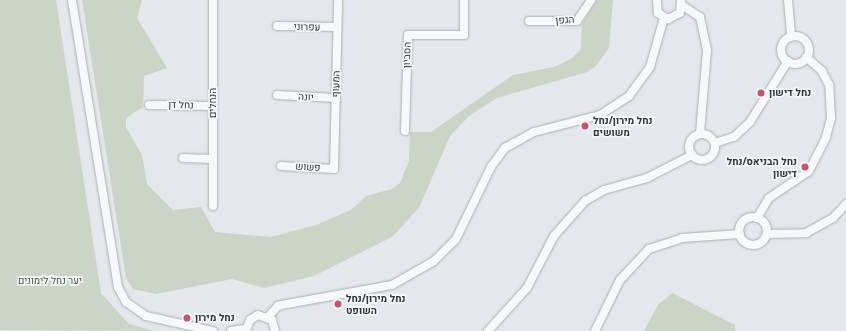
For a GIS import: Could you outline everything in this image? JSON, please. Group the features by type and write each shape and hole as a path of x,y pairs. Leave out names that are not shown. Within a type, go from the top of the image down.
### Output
{"street":[{"path":"72,0 118,287 131,306 146,316 213,331"},
{"name":"הנחלים","path":"213,0 213,206"},
{"name":"המעוף","path":"334,169 338,0"},
{"name":"הסביון","path":"405,131 408,35 464,35 464,0"},
{"name":"הגפן","path":"529,21 577,21 591,0"},
{"path":"657,0 656,9 664,18"},
{"path":"788,0 791,37"},
{"path":"664,18 678,16 682,3 700,17 707,50 700,134"},
{"path":"231,331 246,330 254,316 268,316 278,306 392,285 434,261 456,239 491,167 505,148 534,132 600,115 629,96 650,67 664,18"},
{"name":"עפרוני","path":"277,26 337,27"},
{"path":"791,37 805,41 809,48 806,57 797,63 788,61 782,50 784,42 791,37"},
{"path":"758,218 769,198 808,171 826,137 831,118 828,85 822,71 806,57"},
{"path":"715,144 734,137 750,122 788,61"},
{"name":"יונה","path":"277,95 336,98"},
{"name":"נחל דן","path":"150,105 213,106"},
{"path":"700,134 710,135 715,144 710,158 699,160 692,155 690,140 700,134"},
{"path":"488,331 527,288 554,236 585,201 604,190 647,178 692,155"},
{"path":"183,158 213,159"},
{"name":"פשוש","path":"281,166 334,169"},
{"path":"767,234 806,233 833,218 846,204"},
{"path":"758,218 765,223 767,234 764,240 754,245 744,242 740,234 745,220 758,218"},
{"path":"595,331 620,280 648,250 682,238 740,234"},
{"path":"268,316 275,331"}],"green space":[{"name":"יער נחל לימונים","path":"0,0 56,0 101,293 129,324 155,331 0,330"},
{"path":"82,0 142,0 137,18 167,68 144,76 143,107 126,118 126,127 142,155 147,184 173,210 201,207 215,232 271,237 316,225 351,210 366,196 392,189 400,183 409,161 410,132 431,132 513,75 554,67 571,59 581,49 582,24 597,0 613,0 609,48 595,67 587,72 497,98 469,116 450,136 419,208 392,237 314,276 264,288 232,279 156,294 133,289 126,278"},
{"path":"672,293 735,325 735,331 644,331 658,305"}],"place":[{"name":"נחל דישון","path":"761,93"},
{"name":"נחל מירון/נחל משושים","path":"585,126"},
{"name":"נחל הבניאס/נחל דישון","path":"805,167"},
{"name":"נחל מירון/נחל השופט","path":"338,304"},
{"name":"נחל מירון","path":"187,318"}]}
